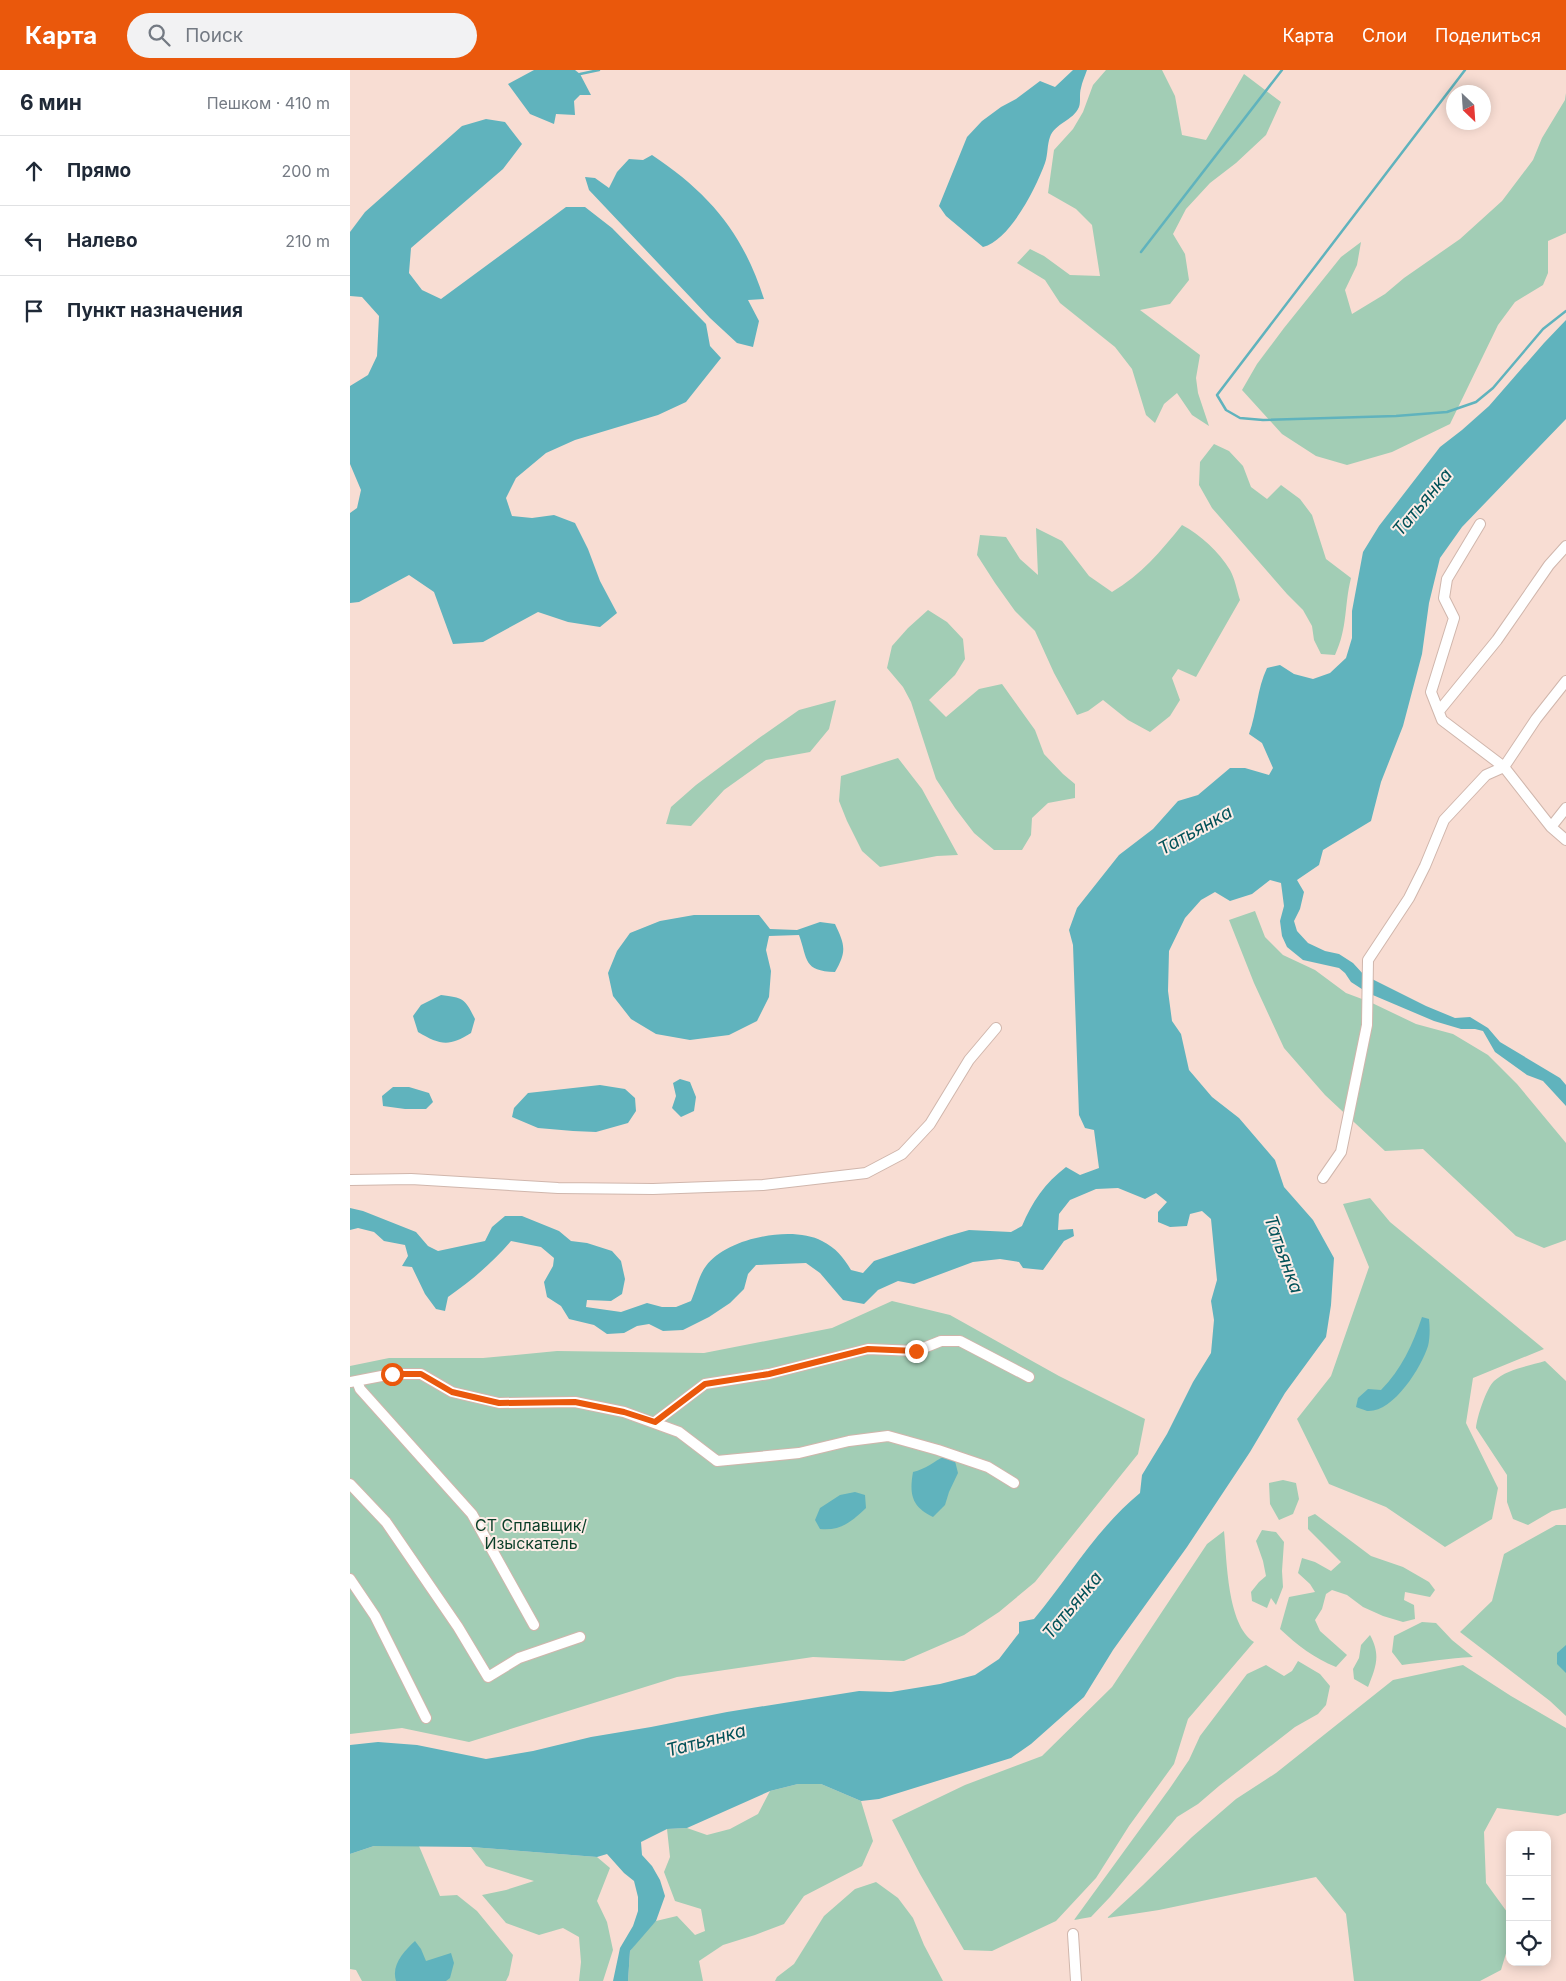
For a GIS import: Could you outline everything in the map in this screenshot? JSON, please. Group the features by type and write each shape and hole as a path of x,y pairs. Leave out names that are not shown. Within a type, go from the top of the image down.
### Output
{"street":[{"path":"1480,524 1447,579 1444,598 1454,618 1431,692 1442,720 1504,767 1551,827 1566,840"},
{"path":"1439,711 1497,640 1549,564 1566,546"},
{"path":"1323,1178 1341,1152 1367,1025 1368,960 1409,898 1426,866 1444,820 1486,775 1504,767 1536,719 1566,681"},
{"path":"1551,827 1566,808"},
{"path":"350,1180 411,1179 558,1188 653,1189 763,1185 866,1173 902,1154 930,1124 969,1060 996,1028"},
{"path":"655,1422 705,1384 769,1374 868,1349 916,1351 941,1341 960,1341 1029,1377"},
{"path":"353,1381 392,1374 421,1374 452,1392 499,1403 575,1402 624,1412 680,1432 718,1461 799,1453 849,1441 888,1436 988,1467 1014,1483"},
{"path":"353,1381 472,1514 534,1625"},
{"path":"350,1484 386,1522 458,1626 488,1677 519,1658 580,1638"},
{"path":"350,1579 375,1616 426,1718"},
{"path":"1073,1934 1076,1981"}],"green space":[{"path":"1106,70 1162,70 1175,96 1182,135 1206,140 1244,74 1281,102 1266,135 1236,163 1210,183 1186,209 1173,234 1185,254 1189,280 1170,304 1140,310 1200,355 1196,378 1198,393 1209,426 1192,415 1177,393 1164,404 1155,423 1146,415 1132,369 1115,347 1060,303 1045,280 1017,263 1030,249 1044,256 1070,275 1100,276 1092,225 1076,209 1048,193 1054,150 1073,129 1083,112 1093,85"},
{"path":"1566,93 1566,233 1548,241 1548,273 1543,285 1515,302 1498,325 1450,424 1392,452 1347,465 1316,456 1282,434 1242,390 1257,364 1341,257 1361,242 1357,265 1345,290 1352,314 1385,294 1404,278 1460,239 1502,201 1533,160 1542,138 1565,100"},
{"path":"1214,444 1229,451 1243,466 1251,487 1267,499 1281,485 1300,499 1312,515 1326,559 1351,578 1344,626 1335,655 1321,654 1314,640 1312,626 1303,610 1212,508 1199,485 1200,462"},
{"path":"1182,525 1203,539 1226,563 1235,581 1240,600 1196,677 1178,669 1172,678 1180,700 1170,716 1150,732 1128,720 1103,700 1088,711 1077,715 1054,673 1035,631 1015,611 977,555 980,535 1006,537 1020,559 1038,575 1036,528 1062,541 1089,576 1112,592 1141,570"},
{"path":"928,610 947,622 963,639 965,659 955,675 929,700 946,717 979,689 1002,684 1035,730 1044,754 1075,784 1075,798 1048,803 1032,818 1031,835 1022,850 994,850 974,833 955,808 936,779 911,702 903,687 887,668 892,646"},
{"path":"836,700 829,729 810,752 766,760 724,790 691,826 666,824 671,807 696,785 759,738 799,710"},
{"path":"898,758 922,789 958,855 937,856 880,867 862,851 839,801 841,776"},
{"path":"1255,911 1265,937 1283,955 1315,970 1346,993 1416,1024 1453,1034 1488,1055 1517,1084 1566,1143 1566,1240 1544,1248 1516,1236 1423,1149 1385,1151 1325,1095 1284,1048 1254,983 1229,920"},
{"path":"1370,1198 1390,1222 1544,1349 1473,1378 1466,1423 1498,1488 1492,1519 1445,1547 1386,1507 1329,1484 1297,1419 1331,1376 1369,1267 1343,1204"},
{"name":"СТ Сплавщик/ Изыскатель","path":"892,1301 950,1315 1059,1376 1145,1419 1138,1454 1035,1582 999,1612 964,1635 904,1661 813,1657 677,1677 469,1742 402,1728 350,1734 350,1366 389,1358 483,1358 557,1351 704,1353 832,1328"},
{"path":"1545,1361 1566,1381 1566,1508 1552,1511 1528,1525 1513,1519 1507,1502 1507,1475 1476,1428 1482,1403 1494,1381 1512,1371"},
{"path":"1283,1480 1296,1483 1299,1499 1293,1514 1279,1520 1270,1504 1269,1483"},
{"path":"1315,1514 1371,1556 1403,1567 1429,1582 1435,1590 1430,1597 1405,1592 1404,1600 1414,1605 1415,1619 1403,1622 1363,1607 1347,1595 1332,1590 1326,1594 1322,1609 1315,1620 1320,1631 1347,1655 1336,1667 1306,1651 1280,1629 1289,1597 1315,1592 1310,1584 1298,1573 1302,1558 1315,1562 1331,1571 1341,1562 1308,1529 1308,1517"},
{"path":"1556,1525 1566,1525 1566,1716 1550,1701 1460,1632 1492,1601 1504,1554"},
{"path":"1262,1530 1276,1532 1284,1542 1283,1587 1276,1605 1271,1598 1267,1608 1252,1601 1251,1592 1266,1576 1256,1541"},
{"path":"1224,1531 1233,1607 1238,1622 1245,1634 1254,1642 1188,1719 1174,1764 1129,1826 1096,1878 1056,1921 992,1951 964,1950 920,1874 892,1820 965,1785 1042,1756 1112,1687 1207,1544"},
{"path":"1422,1622 1436,1623 1452,1640 1473,1657 1402,1665 1392,1652 1394,1636"},
{"path":"1370,1635 1375,1649 1376,1661 1368,1687 1354,1679 1353,1669 1359,1658 1361,1645"},
{"path":"1298,1661 1320,1674 1330,1686 1326,1705 1318,1714 1295,1727 1198,1804 1177,1817 1091,1917 1074,1920 1170,1788 1189,1760 1200,1736 1247,1674 1266,1665 1284,1676 1292,1671"},
{"path":"1463,1665 1566,1728 1566,1813 1558,1816 1497,1808 1484,1832 1486,1883 1506,1910 1506,1953 1501,1970 1480,1981 1354,1981 1346,1914 1316,1877 1159,1910 1107,1918 1192,1837 1236,1799 1276,1773 1393,1680"},
{"path":"798,1784 821,1784 861,1801 873,1841 862,1866 804,1896 784,1924 723,1945 699,1961 703,1981 628,1981 630,1951 644,1932 656,1921 677,1916 695,1935 705,1931 701,1909 675,1901 664,1872 670,1857 667,1829 687,1828 707,1835 730,1829 758,1814 770,1791"},
{"path":"374,1846 419,1846 440,1896 457,1895 477,1911 513,1955 506,1981 362,1981 356,1970 350,1969 350,1854"},
{"path":"471,1847 597,1857 610,1868 597,1901 607,1922 613,1950 603,1981 579,1981 581,1962 579,1937 563,1928 539,1935 506,1923 482,1895 534,1881 486,1866"},
{"path":"876,1882 898,1898 913,1918 924,1945 943,1981 775,1981 777,1977 794,1964 824,1916 855,1889"}],"water":[{"path":"534,70 575,70 580,74 591,95 580,95 574,101 575,115 556,114 554,124 530,114 508,84"},
{"path":"1073,70 1087,70 1080,90 1079,107 1073,116 1052,132 1041,174 1021,212 1003,234 983,247 946,216 939,206 967,137 982,121 1040,81 1055,87"},
{"path":"486,119 505,122 522,144 503,169 411,248 409,273 422,290 441,299 566,207 585,207 612,228 706,324 710,346 721,358 686,402 658,415 575,440 546,453 516,478 506,498 512,516 532,518 554,515 575,523 588,549 600,581 617,613 600,627 568,622 538,612 483,642 453,644 434,592 409,575 359,602 350,603 350,513 357,508 361,490 350,464 350,386 368,375 377,356 379,316 362,297 350,296 350,232 365,212 462,126"},
{"path":"652,155 691,184 707,200 734,234 746,254 764,299 748,300 759,321 753,347 737,343 710,318 589,190 585,177 595,178 609,188 617,172 629,159 643,160"},
{"name":"Татьянка","path":"1566,320 1566,419 1462,527 1440,558 1429,603 1422,654 1403,726 1381,782 1371,821 1323,850 1319,865 1297,880 1304,892 1300,909 1294,921 1297,931 1308,943 1325,951 1339,954 1353,963 1364,975 1426,1006 1455,1018 1470,1017 1488,1028 1500,1042 1560,1078 1566,1085 1566,1106 1543,1081 1527,1075 1495,1052 1483,1031 1461,1029 1434,1021 1368,993 1351,982 1339,968 1303,960 1287,947 1282,936 1280,921 1284,906 1281,883 1270,880 1252,894 1230,901 1215,892 1201,900 1185,918 1169,951 1168,991 1172,1021 1181,1034 1189,1070 1212,1097 1239,1118 1275,1160 1284,1187 1313,1220 1334,1258 1331,1305 1326,1337 1285,1393 1250,1452 1187,1547 1113,1650 1084,1697 1031,1744 1011,1758 879,1799 861,1801 821,1784 798,1784 770,1791 687,1828 667,1829 641,1842 642,1855 652,1866 660,1880 665,1896 656,1921 630,1951 628,1981 613,1981 620,1948 633,1926 638,1911 638,1897 634,1881 607,1854 597,1857 471,1847 374,1846 350,1854 350,1745 378,1742 417,1745 486,1759 727,1712 859,1691 891,1692 940,1684 975,1675 999,1659 1019,1633 1019,1622 1034,1619 1097,1537 1125,1506 1140,1493 1142,1475 1167,1434 1193,1382 1211,1353 1214,1320 1211,1301 1217,1280 1211,1219 1202,1211 1190,1214 1187,1226 1170,1227 1158,1222 1158,1212 1167,1202 1156,1193 1145,1199 1118,1188 1096,1189 1070,1200 1059,1214 1058,1230 1073,1229 1074,1236 1064,1241 1043,1270 1023,1268 1019,1262 1000,1259 973,1262 914,1284 898,1281 878,1290 864,1304 843,1300 820,1273 806,1263 756,1265 748,1274 744,1289 730,1303 709,1317 683,1330 663,1331 649,1324 637,1326 624,1333 607,1334 594,1325 569,1319 561,1306 547,1297 544,1282 553,1266 554,1258 541,1247 511,1241 481,1271 448,1297 445,1311 436,1309 425,1294 412,1267 402,1266 408,1256 405,1245 384,1241 374,1232 358,1228 350,1230 350,1208 363,1211 416,1232 428,1246 438,1251 485,1241 492,1227 505,1216 522,1216 559,1231 571,1241 587,1243 612,1251 621,1261 625,1279 622,1294 611,1301 587,1300 586,1307 621,1312 647,1303 662,1307 676,1307 691,1301 699,1278 715,1256 728,1248 760,1237 777,1234 809,1236 822,1241 835,1250 851,1270 863,1273 874,1261 948,1236 969,1230 1011,1232 1022,1226 1040,1194 1066,1167 1080,1175 1099,1168 1094,1130 1085,1128 1079,1115 1073,945 1069,930 1077,908 1119,855 1153,829 1178,801 1198,795 1230,768 1245,768 1269,775 1273,768 1262,743 1249,734 1261,684 1267,668 1280,665 1294,674 1313,679 1330,673 1346,658 1352,638 1352,611 1363,552 1379,526 1440,447 1489,406"},
{"path":"694,915 759,915 770,929 797,930 820,922 835,924 843,943 843,953 835,972 825,971 817,969 808,962 799,935 769,936 766,950 771,971 769,997 757,1021 729,1035 690,1040 656,1034 631,1019 613,996 608,973 617,951 630,933 660,921"},
{"path":"441,995 462,1000 469,1007 475,1019 471,1033 457,1041 439,1042 418,1032 413,1016 421,1005"},
{"path":"680,1079 690,1082 696,1097 694,1111 681,1117 672,1108 676,1096 673,1083"},
{"path":"600,1085 625,1089 635,1098 636,1111 628,1123 596,1132 573,1131 538,1128 512,1117 514,1108 528,1093"},
{"path":"393,1087 409,1087 429,1093 433,1102 426,1109 383,1106 382,1096"},
{"path":"1422,1317 1429,1319 1430,1333 1428,1346 1419,1366 1405,1388 1387,1405 1377,1410 1367,1411 1356,1407 1358,1398 1368,1389 1381,1390 1395,1374 1415,1337"},
{"path":"945,1456 955,1461 958,1473 945,1505 933,1517 920,1509 916,1504 911,1487 913,1472"},
{"path":"855,1492 865,1495 866,1508 840,1527 820,1529 815,1520 820,1508 840,1495"},
{"path":"1566,1645 1566,1673 1557,1664 1557,1653"},
{"path":"415,1941 426,1961 451,1953 454,1963 450,1978 446,1981 396,1981 395,1969 397,1964"}],"waterway":[{"path":"580,74 599,70"},
{"path":"1141,252 1282,70"},
{"path":"1465,70 1217,395 1226,410 1240,418 1263,420 1396,416 1447,412 1476,402 1493,388 1543,329 1566,311"}],"route":[{"path":"392,1374 421,1374 452,1392 499,1403 575,1402 624,1412 655,1422 705,1384 769,1374 868,1349 916,1351"}]}
